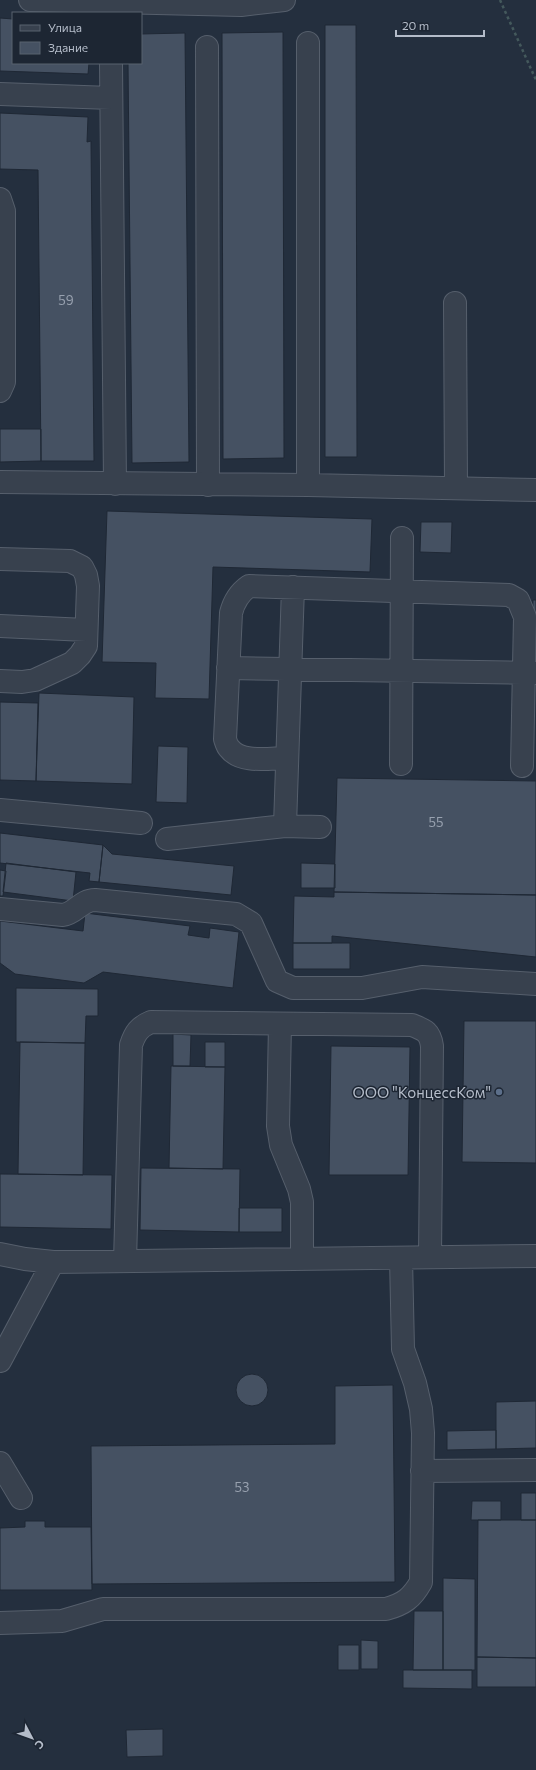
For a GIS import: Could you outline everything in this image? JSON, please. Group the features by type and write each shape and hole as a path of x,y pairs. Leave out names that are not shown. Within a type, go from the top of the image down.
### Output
{"lane":[{"path":"30,0 110,8 284,0"},
{"path":"308,43 308,485"},
{"path":"207,47 208,485"},
{"path":"111,64 115,484"},
{"path":"0,94 111,98"},
{"path":"0,199 4,211 4,382 0,391"},
{"path":"455,303 456,488"},
{"path":"0,482 308,485 536,490"},
{"path":"400,764 402,538"},
{"path":"0,559 70,561 82,567 86,575 88,586 86,646 72,663 35,680 22,682 0,681"},
{"path":"287,758 250,758 238,755 229,748 226,739 231,613 234,602 241,591 249,586 509,595 518,600 525,617 530,673 522,766"},
{"path":"284,826 293,588"},
{"path":"0,626 86,630"},
{"path":"228,668 530,673"},
{"path":"0,810 141,823"},
{"path":"167,839 284,826 320,827"},
{"path":"0,909 63,915 68,914 88,900 95,900 236,914 251,923 277,980 293,988 362,988 422,977 536,984"},
{"path":"125,1261 131,1045 135,1032 142,1026 151,1022 412,1026 423,1029 430,1036 432,1046 430,1257"},
{"path":"280,1024 278,1126 281,1145 299,1189 302,1202 302,1259"},
{"path":"0,1254 25,1260 53,1262 536,1256"},
{"path":"0,1623 62,1621 103,1609 386,1609 399,1605 414,1594 421,1582 423,1433 421,1409 415,1383 402,1349 401,1258"},
{"path":"0,1361 53,1262"},
{"path":"0,1463 21,1498"},
{"path":"422,1471 536,1470"}],"path":[{"path":"500,0 536,80"}],"building":[{"path":"0,18 12,19 12,64 89,64 88,74 0,71"},
{"path":"325,25 356,25 357,457 325,457"},
{"path":"283,32 284,458 223,459 222,33"},
{"path":"185,33 189,462 132,463 128,64 142,64 142,34"},
{"path":"0,113 88,117 87,142 91,141 94,461 41,461 38,170 0,169"},
{"path":"0,429 41,429 41,461 0,462"},
{"path":"107,511 372,519 370,572 213,567 209,699 155,698 156,663 102,662"},
{"path":"421,522 452,522 451,553 420,552"},
{"path":"533,600 536,600 536,656 532,655"},
{"path":"39,693 134,697 132,784 36,781"},
{"path":"0,702 38,703 36,781 0,780"},
{"path":"158,746 188,747 187,803 156,802"},
{"path":"337,778 536,781 536,895 334,892"},
{"path":"0,833 103,845 99,882 89,881 90,873 0,863"},
{"path":"103,845 112,854 234,866 231,895 99,882"},
{"path":"6,863 76,872 73,901 3,892"},
{"path":"301,863 335,864 335,888 301,888"},
{"path":"0,870 6,871 3,896 0,896"},
{"path":"334,892 536,895 536,957 332,936 332,943 293,943 294,896 334,897"},
{"path":"85,913 190,926 188,935 209,938 210,928 239,932 233,988 103,972 84,983 15,974 0,963 0,921 83,931"},
{"path":"293,943 350,943 350,969 293,969"},
{"path":"16,988 98,989 98,1016 86,1016 85,1043 16,1042"},
{"name":"ООО \"КонцессКом\"","path":"464,1021 536,1021 536,1163 462,1162"},
{"path":"173,1034 191,1035 190,1066 173,1066"},
{"path":"20,1042 85,1043 83,1175 18,1174"},
{"path":"205,1042 225,1042 225,1067 205,1067"},
{"path":"331,1046 410,1047 408,1175 329,1175"},
{"path":"171,1066 225,1067 223,1169 169,1168"},
{"path":"141,1168 240,1169 239,1232 140,1230"},
{"path":"0,1174 112,1175 111,1229 0,1227"},
{"path":"239,1208 282,1208 282,1232 239,1232"},
{"path":"249,1374 255,1374 265,1381 268,1390 267,1396 261,1403 255,1406 249,1406 239,1399 236,1393 236,1387 243,1377"},
{"path":"393,1385 395,1582 92,1584 91,1446 335,1444 335,1386"},
{"path":"536,1401 536,1448 496,1449 496,1402"},
{"path":"496,1430 496,1449 447,1450 447,1431"},
{"path":"521,1493 536,1493 536,1520 521,1520"},
{"path":"472,1501 501,1501 501,1520 471,1520"},
{"path":"478,1520 536,1520 536,1658 477,1657"},
{"path":"25,1521 45,1521 45,1527 91,1527 92,1590 0,1590 0,1528 25,1527"},
{"path":"443,1578 475,1579 475,1670 443,1670"},
{"path":"414,1611 443,1611 443,1670 413,1670"},
{"path":"361,1640 378,1641 378,1669 361,1669"},
{"path":"338,1645 359,1645 359,1670 338,1670"},
{"path":"477,1657 536,1658 536,1687 477,1687"},
{"path":"403,1670 472,1670 472,1689 403,1688"},
{"path":"163,1729 163,1756 127,1757 126,1730"}],"place":[{"name":"ООО \"КонцессКом\"","path":"499,1092"}]}
